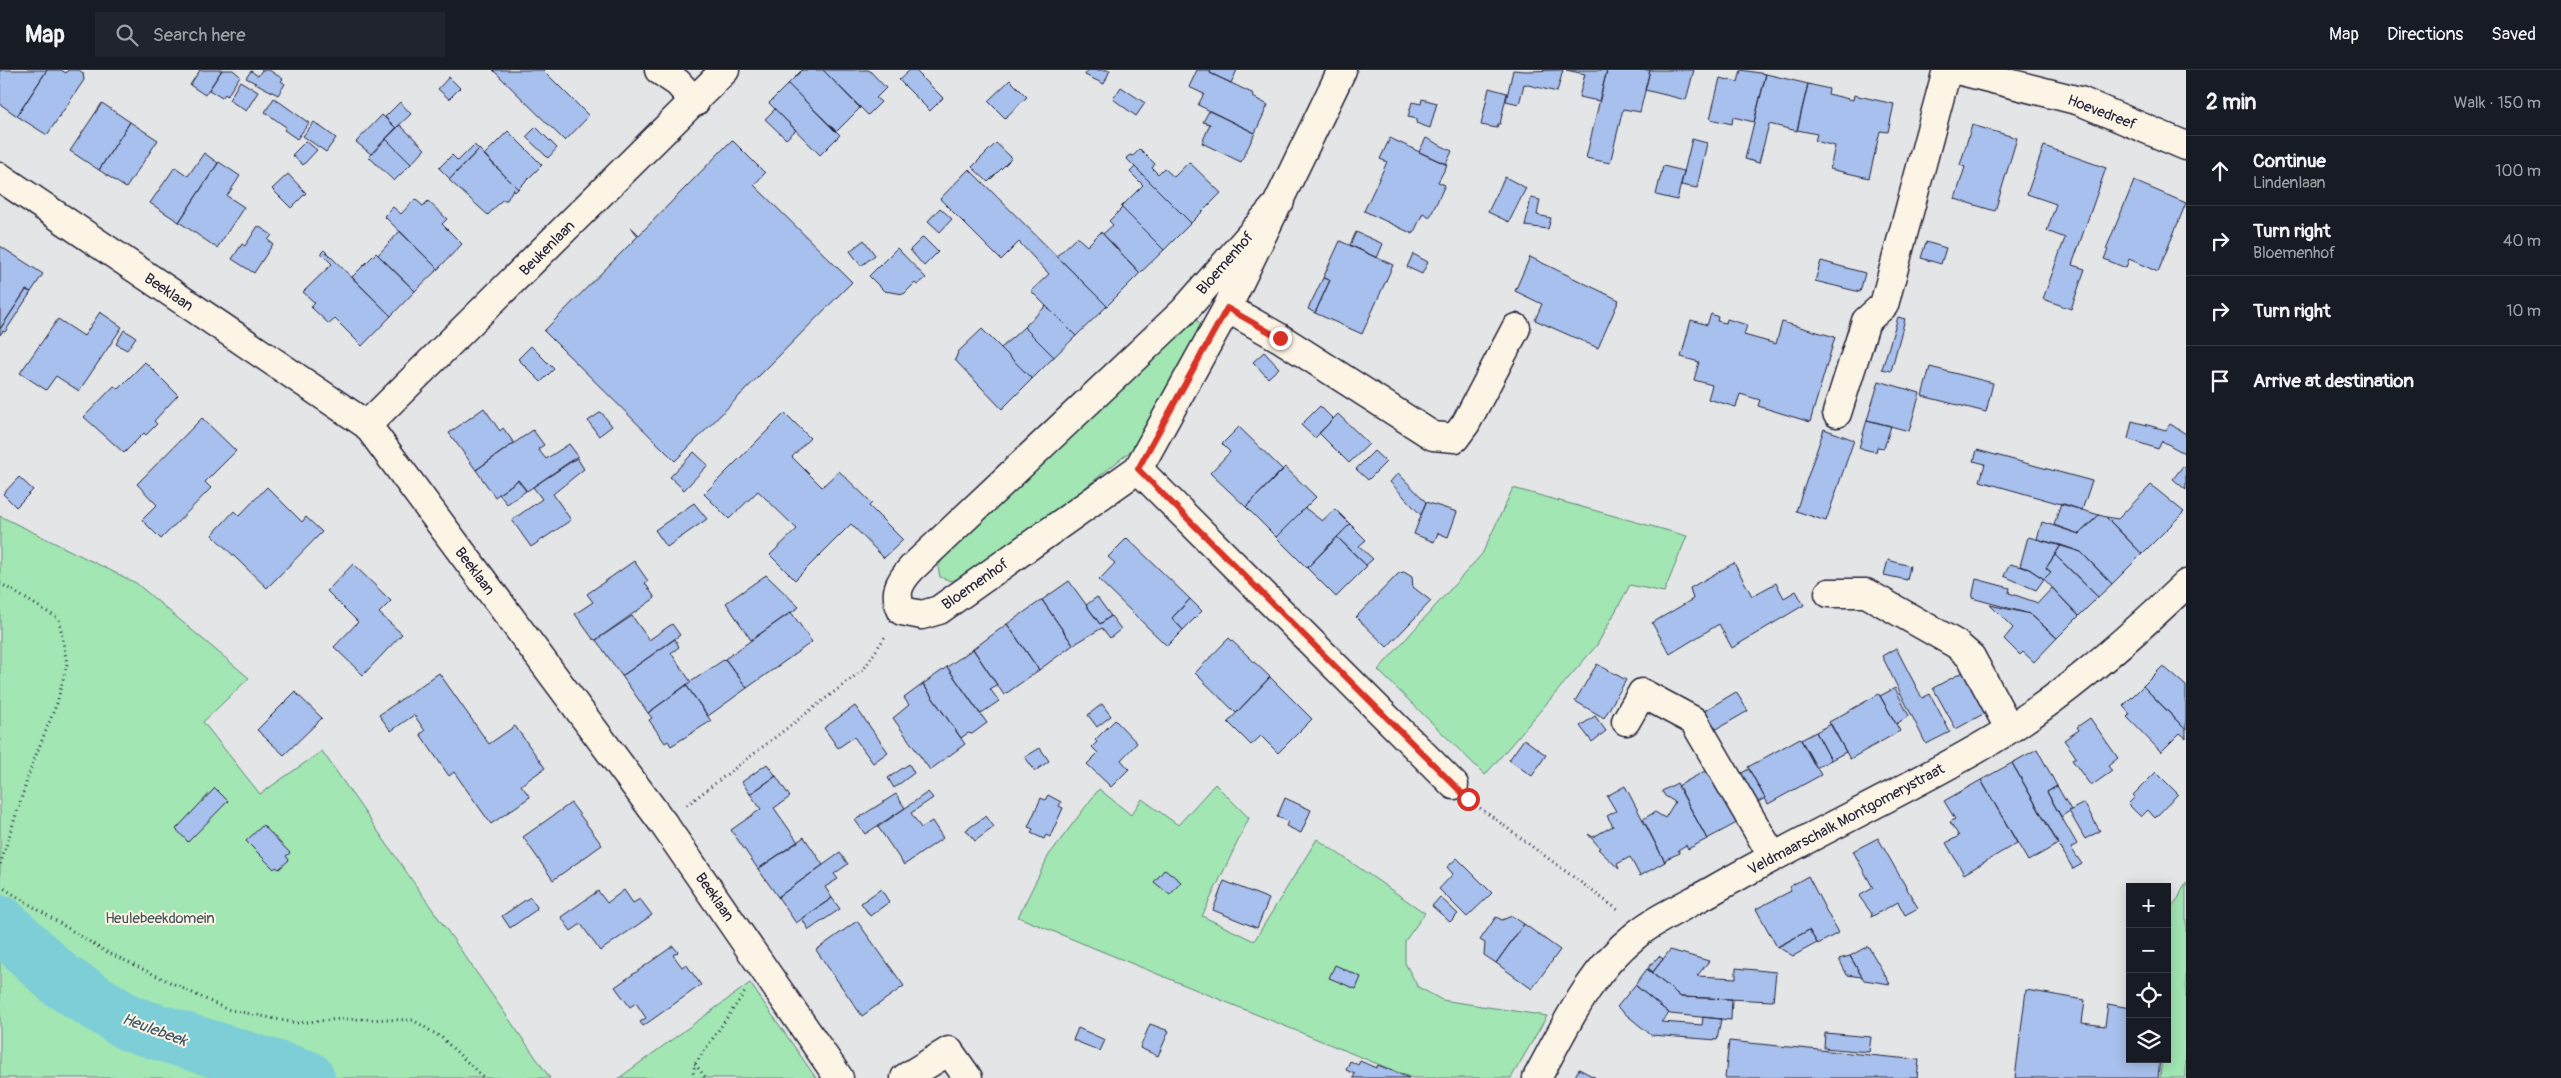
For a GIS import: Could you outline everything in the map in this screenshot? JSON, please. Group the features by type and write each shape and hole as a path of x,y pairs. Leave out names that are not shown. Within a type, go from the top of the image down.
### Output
{"street":[{"path":"659,70 678,83 695,102"},
{"name":"Beukenlaan","path":"367,425 695,102 725,70"},
{"name":"Bloemenhof","path":"1280,201 1184,311 912,568 901,580 896,600 902,611 922,616 939,610 1138,469 1227,308 1280,201 1342,70"},
{"path":"1837,413 1866,321 1884,305 1947,70"},
{"name":"Hoevedreef","path":"1957,70 2080,101 2186,146"},
{"name":"Beeklaan","path":"0,177 367,425 663,823 839,1078"},
{"path":"1227,308 1280,338 1433,436 1455,438 1466,423 1516,328"},
{"path":"1138,469 1454,785"},
{"name":"Veldmaarschalk Montgomerystraat","path":"1537,1078 1580,998 1607,962 1636,934 1773,857 1978,749 2053,699 2126,642 2186,584"},
{"path":"1829,593 1866,593 1956,644 1971,657 2009,728"},
{"path":"1626,720 1642,693 1694,721 1773,857"},
{"path":"905,1078 948,1051 968,1078"}],"path":[{"path":"0,584 59,618 67,664 57,703 32,765 0,865"},
{"path":"663,823 864,669 902,611"},
{"path":"1454,785 1468,799 1625,916 1636,934"},
{"path":"0,886 103,950 226,1009 296,1023 341,1019 413,1020 442,1038 484,1078"},
{"path":"692,1078 695,1064 744,993 769,976"},
{"path":"695,1064 706,1078"}],"green space":[{"path":"1187,319 1196,319 1203,328 1174,391 1133,449 1081,491 959,578 951,581 940,577 938,567 945,555"},
{"path":"1513,488 1687,536 1664,592 1630,585 1597,645 1485,775 1378,670 1482,554"},
{"name":"Heulebeekdomein","path":"0,516 136,583 249,678 203,722 260,794 322,751 550,1078 0,1078"},
{"path":"1215,784 1249,818 1202,916 1254,941 1317,839 1425,913 1405,941 1405,963 1418,987 1442,1000 1547,1016 1511,1078 1412,1078 1018,917 1049,855 1099,789 1131,815 1142,799 1178,825"},
{"path":"2186,882 2186,1078 2160,1078 2162,1063 2171,1063 2171,908 2177,901"},
{"path":"750,983 816,1078 619,1078"}],"building":[{"path":"0,70 47,70 17,116 0,104"},
{"path":"47,70 61,70 66,73 68,70 79,70 83,73 84,80 47,135 17,116"},
{"path":"200,70 222,70 205,95 190,85"},
{"path":"222,70 233,70 240,76 227,96 225,94 222,98 209,90"},
{"path":"262,70 269,70 283,79 281,81 285,84 278,95 246,78 251,71 258,76"},
{"path":"493,70 543,70 589,116 565,141"},
{"path":"802,70 823,70 860,108 836,132 788,84"},
{"path":"823,70 869,70 886,88 876,98 881,102 868,115"},
{"path":"910,70 915,70 943,98 930,111 899,80"},
{"path":"1088,70 1110,70 1104,84 1085,75"},
{"path":"1197,70 1211,70 1210,73 1254,94 1253,97 1268,105 1255,133 1198,105 1204,94 1189,87"},
{"path":"1211,70 1237,70 1231,83 1210,73"},
{"path":"1513,70 1563,70 1557,92 1524,84 1519,104 1506,101"},
{"path":"1566,70 1607,70 1599,101 1579,97 1585,74"},
{"path":"1607,70 1650,70 1640,112 1623,109 1610,163 1586,158"},
{"path":"1650,70 1694,70 1686,100 1645,90"},
{"path":"1741,70 1766,74 1754,122 1733,117 1732,124 1710,119 1720,78 1738,82"},
{"path":"1766,74 1808,84 1797,131 1769,124 1759,163 1745,159"},
{"path":"449,77 460,88 449,99 438,89"},
{"path":"1010,80 1027,97 1005,118 988,101"},
{"path":"240,81 258,92 246,111 229,100"},
{"path":"788,84 840,135 820,155 769,103"},
{"path":"1808,84 1829,89 1828,94 1853,100 1854,95 1894,104 1888,132 1880,131 1869,178 1830,169 1835,146 1815,141 1817,134 1797,130"},
{"path":"1121,87 1145,103 1136,116 1113,99"},
{"path":"1489,88 1507,93 1500,124 1498,124 1497,128 1481,125"},
{"path":"274,98 309,123 297,139 284,130 286,127 265,112"},
{"path":"1422,99 1437,103 1430,128 1416,123 1417,119 1408,117 1412,102 1421,104"},
{"path":"400,102 411,114 396,128 385,117"},
{"path":"102,103 130,122 99,170 70,151"},
{"path":"775,109 796,130 786,139 765,119"},
{"path":"1209,111 1255,133 1241,162 1202,143 1210,124 1203,122"},
{"path":"382,115 396,128 371,154 356,142"},
{"path":"130,122 158,140 126,188 99,170"},
{"path":"314,122 336,138 326,152 303,136"},
{"path":"400,125 425,149 411,164 386,139"},
{"path":"1972,125 2017,138 1995,211 1955,199 1965,167 1960,165"},
{"path":"536,127 557,148 548,158 526,137"},
{"path":"508,131 542,165 518,189 484,155"},
{"path":"1390,138 1447,165 1438,182 1445,185 1430,217 1423,213 1413,234 1364,211 1387,162 1380,159"},
{"path":"1426,138 1452,151 1446,164 1419,152"},
{"path":"386,139 411,164 394,181 369,157"},
{"path":"1692,139 1707,143 1697,188 1681,185"},
{"path":"732,140 765,173 754,185 852,282 675,461 544,331 638,236 631,227 639,235"},
{"path":"306,141 317,150 303,165 292,155"},
{"path":"996,143 1012,158 988,182 972,167"},
{"path":"474,145 479,149 450,179 439,168 452,155 458,161"},
{"path":"2044,146 2106,168 2072,265 2085,269 2071,309 2043,299 2065,238 2047,231 2056,204 2027,194"},
{"path":"479,149 518,189 515,192 513,189 507,200 502,200 488,215 449,180"},
{"path":"1140,149 1155,164 1152,168 1158,174 1164,168 1174,177 1189,162 1221,193 1191,223 1126,158 1130,155 1133,156"},
{"path":"204,153 218,163 179,222 150,203 175,167 188,176"},
{"path":"219,162 240,176 227,196 244,207 217,248 179,222"},
{"path":"1663,166 1684,171 1677,200 1656,195"},
{"path":"1135,167 1191,223 1164,250 1121,207 1143,185 1130,172"},
{"path":"969,169 1107,306 1076,336 1031,291 1049,274 1019,242 1001,260 940,199"},
{"path":"288,174 306,193 291,208 272,189"},
{"path":"1505,177 1526,188 1509,222 1488,212"},
{"path":"2134,181 2186,203 2158,272 2129,259 2126,268 2104,259 2108,250 2106,249"},
{"path":"1531,198 1540,200 1537,215 1551,218 1548,229 1525,226"},
{"path":"415,199 423,206 428,201 447,219 442,224 462,244 438,269 384,216 393,207 401,214"},
{"path":"940,208 952,219 940,232 928,221"},
{"path":"1122,208 1164,250 1140,273 1103,234 1113,225 1109,221"},
{"path":"258,226 272,235 268,240 273,244 254,273 232,259 242,244 245,246"},
{"path":"400,231 438,269 415,291 378,255"},
{"path":"1101,232 1140,273 1107,306 1057,256 1077,237 1087,246"},
{"path":"1356,232 1383,244 1377,258 1350,245"},
{"path":"923,237 938,252 924,266 910,250"},
{"path":"864,240 875,255 861,266 850,251"},
{"path":"1340,241 1393,265 1362,334 1315,313 1330,280 1323,278"},
{"path":"1926,242 1946,248 1941,264 1921,258"},
{"path":"0,246 43,274 31,292 26,290 0,329"},
{"path":"897,248 926,278 917,285 915,283 904,294 884,291 869,276"},
{"path":"324,250 391,316 362,346 335,319 329,324 311,307 315,303 303,292 332,264 321,253"},
{"path":"376,253 415,291 391,316 352,277"},
{"path":"1413,254 1428,262 1422,274 1407,267"},
{"path":"1530,257 1619,300 1598,348 1535,320 1542,304 1515,291"},
{"path":"1821,261 1865,273 1860,292 1815,281"},
{"path":"1323,278 1330,280 1315,313 1308,309"},
{"path":"26,290 31,292 5,332 3,331 0,335 0,329"},
{"path":"1046,306 1076,336 1054,357 1024,327"},
{"path":"100,312 122,327 79,391 56,376 46,390 20,373 58,319 84,336"},
{"path":"1711,314 1718,317 1717,321 1726,323 1727,319 1747,325 1744,335 1776,344 1782,322 1835,337 1810,422 1758,406 1760,400 1740,394 1736,407 1708,399 1712,385 1694,380 1699,362 1681,357 1691,320 1707,325"},
{"path":"1898,317 1905,319 1891,371 1882,369"},
{"path":"1024,327 1054,357 1032,379 1001,348"},
{"path":"982,329 1032,379 1002,409 955,360 958,352"},
{"path":"124,330 136,337 127,350 116,344"},
{"path":"531,346 554,369 541,382 518,359"},
{"path":"1264,352 1279,368 1268,378 1253,362"},
{"path":"145,362 178,395 154,421 157,424 146,435 144,433 124,453 84,417 114,386 118,389"},
{"path":"1930,367 1993,383 1986,412 1922,396"},
{"path":"1879,381 1920,393 1909,431 1867,420"},
{"path":"1320,406 1333,419 1315,438 1301,425"},
{"path":"484,408 500,431 503,428 514,443 476,470 449,433"},
{"path":"601,412 612,426 599,436 588,421"},
{"path":"785,413 810,438 792,457 822,487 839,471 872,503 869,506 903,540 884,558 851,524 795,580 770,555 797,529 758,491 729,519 704,494"},
{"path":"1338,414 1369,444 1349,463 1319,433"},
{"path":"202,418 236,451 205,482 211,488 161,539 142,520 157,505 137,484"},
{"path":"1867,420 1891,426 1884,448 1877,447 1876,452 1859,448"},
{"path":"2132,421 2166,430 2170,424 2186,434 2186,454 2162,441 2158,449 2128,439"},
{"path":"1239,427 1283,470 1246,507 1210,473 1230,452 1222,444"},
{"path":"1824,429 1854,440 1826,521 1796,511"},
{"path":"533,430 544,445 538,449 546,459 569,444 578,456 527,491 518,480 495,497 476,470"},
{"path":"1977,450 2092,481 2082,510 1980,481 1985,464 1974,461"},
{"path":"1374,451 1386,462 1368,480 1356,469"},
{"path":"694,452 708,465 684,490 670,477"},
{"path":"577,458 584,469 553,494 571,520 531,547 512,520 542,499 533,487"},
{"path":"2183,466 2186,468 2186,490 2173,479"},
{"path":"1285,467 1316,497 1276,537 1246,507"},
{"path":"1398,473 1426,502 1421,515 1390,482"},
{"path":"19,477 33,490 16,507 3,494"},
{"path":"518,480 526,491 507,504 499,494"},
{"path":"2151,485 2184,512 2142,554 2106,517 2118,519"},
{"path":"267,487 302,522 306,517 322,532 267,588 212,535 234,511 239,516"},
{"path":"1426,502 1457,512 1448,537 1438,533 1434,542 1414,534"},
{"path":"694,503 707,519 667,547 655,530"},
{"path":"2061,503 2099,515 2079,534 2054,525"},
{"path":"1305,508 1322,521 1335,509 1350,524 1307,568 1276,537"},
{"path":"2099,515 2106,517 2142,554 2112,584 2081,552 2037,539 2042,522 2079,534"},
{"path":"1350,524 1366,540 1359,546 1373,559 1366,565 1337,537"},
{"path":"1337,537 1367,566 1336,597 1307,568"},
{"path":"2028,537 2061,545 2046,568 2051,572 2044,579 2029,569 2020,566"},
{"path":"1127,538 1190,599 1172,618 1183,630 1167,646 1099,580 1115,563 1108,557"},
{"path":"2061,545 2081,552 2112,584 2098,597 2055,555"},
{"path":"2055,555 2098,597 2079,616 2044,579 2051,572 2046,568"},
{"path":"1888,560 1910,566 1907,580 1884,575"},
{"path":"634,561 648,581 645,583 655,598 596,640 593,639 575,614 593,602 587,594"},
{"path":"1734,563 1752,596 1776,583 1784,598 1796,591 1804,605 1732,648 1719,624 1670,654 1652,623 1693,599 1690,588"},
{"path":"353,564 391,601 379,613 402,634 363,675 334,647 358,622 327,591"},
{"path":"2010,564 2029,569 2044,579 2036,590 2004,576"},
{"path":"1404,572 1412,577 1413,587 1431,601 1387,647 1356,617 1399,573"},
{"path":"766,575 799,607 751,640 726,603"},
{"path":"1976,579 2010,588 2009,593 2038,603 2052,588 2079,616 2057,638 2030,614 1972,598"},
{"path":"1069,581 1100,624 1111,616 1121,629 1110,638 1102,628 1073,645 1042,600"},
{"path":"1097,597 1111,616 1100,624 1086,605"},
{"path":"1190,599 1202,611 1183,630 1172,618"},
{"path":"1042,600 1073,645 1039,670 1007,624"},
{"path":"1990,605 2030,614 2057,638 2034,662 2023,652 2020,655 2004,639 2013,628"},
{"path":"791,612 812,642 747,688 725,659"},
{"path":"632,616 649,640 672,624 680,635 622,676 596,640"},
{"path":"1007,624 1039,670 1004,695 973,649"},
{"path":"1229,638 1270,677 1236,713 1195,673"},
{"path":"675,639 679,647 671,653 691,682 648,713 622,676"},
{"path":"1896,648 1922,698 1930,694 1950,732 1926,744 1882,656"},
{"path":"973,649 997,685 990,689 999,701 980,714 947,667"},
{"path":"725,659 747,688 708,716 686,685"},
{"path":"1597,664 1626,680 1604,718 1575,701"},
{"path":"2163,666 2186,686 2186,730 2143,686"},
{"path":"947,667 987,723 972,734 968,733 961,738 923,684"},
{"path":"1963,672 1985,713 1956,729 1933,688"},
{"path":"439,673 489,744 515,726 545,768 521,785 530,797 491,824 454,772 449,776 420,734 425,731 414,715 391,731 379,715"},
{"path":"1270,677 1312,719 1278,753 1261,736 1251,745 1228,722"},
{"path":"923,684 965,744 930,770 893,718 909,705 904,698"},
{"path":"686,685 711,721 671,746 668,741 665,743 649,720 652,718 648,713"},
{"path":"2143,686 2186,730 2186,738 2180,733 2161,752 2127,717 2130,714 2123,706"},
{"path":"1895,688 1909,716 1896,724 1880,696"},
{"path":"295,692 322,718 284,755 257,730"},
{"path":"1736,692 1748,711 1715,730 1704,711"},
{"path":"1879,694 1900,731 1850,759 1829,722"},
{"path":"1102,704 1111,716 1097,727 1088,715"},
{"path":"855,706 888,752 873,763 854,737 838,748 824,728"},
{"path":"1595,716 1606,731 1592,742 1580,726"},
{"path":"2090,718 2118,758 2108,766 2112,771 2091,786 2072,760 2076,757 2064,740 2079,730 2077,727"},
{"path":"1115,720 1137,743 1121,760 1129,769 1111,787 1087,764 1098,753 1092,747 1097,742 1095,740"},
{"path":"1831,724 1846,752 1831,760 1816,732"},
{"path":"1816,732 1831,760 1816,768 1801,740"},
{"path":"1800,738 1821,775 1768,804 1748,767"},
{"path":"1524,739 1546,755 1532,776 1509,760"},
{"path":"1040,748 1049,761 1035,771 1025,757"},
{"path":"2037,749 2057,786 2047,792 2077,844 2071,848 2082,864 2073,869 2012,763"},
{"path":"2012,763 2058,844 2028,861 1981,780"},
{"path":"767,764 776,776 750,794 742,782"},
{"path":"909,764 914,773 894,788 888,778"},
{"path":"1714,766 1744,819 1707,839 1678,786"},
{"path":"1749,769 1765,798 1753,805 1736,776"},
{"path":"2156,772 2178,794 2155,818 2148,810 2141,817 2128,804 2135,797 2133,795"},
{"path":"776,776 790,797 774,808 798,842 758,869 731,830 761,809 750,794"},
{"path":"1981,780 2017,843 1964,874 1946,843 1959,836 1950,822 1955,819 1944,801"},
{"path":"1677,783 1707,839 1688,849 1686,845 1678,850 1680,853 1666,859 1665,862 1643,819 1655,812 1665,818 1675,802 1665,796 1662,791"},
{"path":"1625,786 1665,862 1640,876 1630,857 1617,864 1619,869 1598,849 1600,848 1588,834 1593,837 1613,826 1607,816 1616,811 1607,796"},
{"path":"2057,786 2071,810 2061,817 2047,792"},
{"path":"215,788 228,801 188,842 176,829"},
{"path":"928,792 933,798 911,813 921,828 932,821 943,838 904,865 878,827"},
{"path":"896,794 905,808 865,834 855,820"},
{"path":"1048,795 1061,802 1059,806 1063,808 1050,837 1046,835 1044,839 1031,833 1033,829 1028,827 1041,798 1045,800"},
{"path":"1285,798 1311,810 1301,833 1286,826 1288,821 1277,817"},
{"path":"571,803 602,845 553,880 523,837"},
{"path":"2084,803 2100,831 2085,839 2069,811"},
{"path":"986,816 994,827 975,841 966,830"},
{"path":"263,825 290,853 286,856 289,860 279,869 276,867 274,869 246,841"},
{"path":"804,837 823,865 778,897 758,869"},
{"path":"1878,838 1918,908 1905,915 1898,902 1871,917 1872,914 1859,896 1873,888 1853,851"},
{"path":"840,853 848,864 834,874 838,879 825,887 832,898 796,923 778,897"},
{"path":"1457,858 1492,893 1467,917 1439,889 1453,874 1447,867"},
{"path":"1165,869 1181,882 1170,895 1154,882"},
{"path":"1808,876 1838,933 1818,944 1809,930 1777,947 1756,909 1791,891 1789,887"},
{"path":"1224,881 1269,899 1257,928 1213,910"},
{"path":"881,889 889,902 870,916 861,903"},
{"path":"624,890 633,903 640,899 652,915 600,951 581,924 571,931 561,917 598,891 607,903"},
{"path":"530,897 537,907 536,910 510,928 502,916"},
{"path":"1440,897 1458,914 1450,922 1432,906"},
{"path":"832,898 840,909 809,930 802,919"},
{"path":"1512,916 1524,924 1496,963 1484,955 1485,943 1480,940 1496,917 1502,920"},
{"path":"857,921 904,986 862,1016 816,950"},
{"path":"1524,924 1560,950 1532,989 1496,963"},
{"path":"1809,930 1817,943 1793,956 1778,947"},
{"path":"673,946 678,952 673,955 682,967 686,964 701,985 643,1026 640,1022 646,1018 636,1003 630,1007 615,987"},
{"path":"1868,946 1890,984 1864,980 1850,956"},
{"path":"1670,950 1709,961 1697,976 1736,978 1736,968 1776,972 1773,1001 1681,997 1647,969 1653,972"},
{"path":"1659,956 1663,959 1653,972 1648,968"},
{"path":"1850,956 1862,977 1847,975 1839,959"},
{"path":"1335,965 1361,977 1356,989 1329,978"},
{"path":"1647,969 1681,997 1732,999 1731,1020 1670,1014 1635,985"},
{"path":"1635,985 1669,1013 1661,1022 1702,1025 1703,1017 1721,1019 1717,1040 1651,1035 1617,1007"},
{"path":"2026,990 2085,1000 2082,1023 2105,1026 2108,1004 2126,1007 2126,1063 2160,1063 2158,1078 2015,1078"},
{"path":"1150,1024 1169,1031 1158,1056 1140,1048"},
{"path":"1078,1028 1105,1040 1100,1051 1073,1040"},
{"path":"1825,1033 1871,1037 1869,1052 1824,1048"},
{"path":"1729,1041 1919,1060 1917,1078 1725,1078"},
{"path":"1350,1061 1358,1065 1360,1061 1376,1068 1378,1065 1409,1078 1353,1078 1355,1074 1346,1070"},
{"path":"1579,1069 1596,1078 1574,1078"}],"waterway":[{"name":"Heulebeek","path":"0,923 60,980 129,1023 307,1078"}],"route":[{"path":"1280,338 1227,308 1138,469 1468,799"}]}
